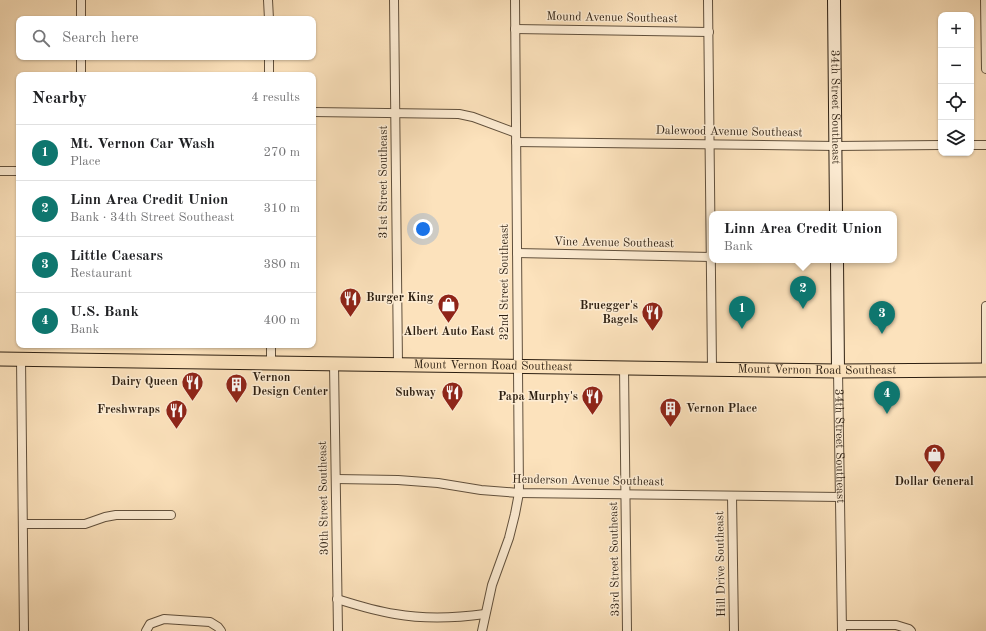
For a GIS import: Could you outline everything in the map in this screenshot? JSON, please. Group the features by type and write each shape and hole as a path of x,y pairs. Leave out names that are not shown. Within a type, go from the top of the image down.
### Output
{"main road":[{"name":"Mount Vernon Road Southeast","path":"0,359 838,370 986,370"}],"street":[{"path":"81,0 81,16"},
{"path":"268,0 269,16"},
{"name":"31st Street Southeast","path":"394,0 398,364"},
{"name":"32nd Street Southeast","path":"482,631 492,585 509,538 519,493 515,0"},
{"path":"708,0 710,211"},
{"name":"34th Street Southeast","path":"834,0 836,211"},
{"path":"985,0 986,69"},
{"name":"Mound Avenue Southeast","path":"515,29 708,32"},
{"path":"81,60 81,72"},
{"path":"269,60 269,72"},
{"path":"316,112 459,114 473,117 516,133"},
{"name":"Dalewood Avenue Southeast","path":"516,142 836,146 938,145"},
{"path":"974,145 986,145"},
{"path":"0,171 16,171"},
{"name":"Vine Avenue Southeast","path":"517,253 709,257"},
{"path":"710,263 712,368"},
{"name":"34th Street Southeast","path":"837,263 842,628"},
{"path":"986,306 986,370"},
{"path":"271,348 271,363"},
{"path":"21,359 24,631"},
{"name":"30th Street Southeast","path":"334,364 338,631"},
{"name":"33rd Street Southeast","path":"624,367 627,631"},
{"name":"Henderson Avenue Southeast","path":"336,479 398,480 438,483 481,490 519,493 840,497"},
{"name":"Hill Drive Southeast","path":"732,496 734,631"},
{"path":"23,524 85,524 116,515 171,515"},
{"path":"337,599 374,610 396,614 447,618 468,617 485,614"},
{"path":"146,631 150,624 164,619 210,622 221,631"},
{"path":"842,628 896,625 911,631"}],"place":[{"name":"Linn Area Credit Union","path":"803,309"},
{"name":"Burger King","path":"351,318"},
{"name":"Albert Auto East","path":"449,324"},
{"name":"Mt. Vernon Car Wash","path":"742,329"},
{"name":"Bruegger's Bagels","path":"653,332"},
{"name":"Little Caesars","path":"882,334"},
{"name":"Dairy Queen","path":"193,402"},
{"name":"Vernon Design Center","path":"237,404"},
{"name":"Subway","path":"452,412"},
{"name":"U.S. Bank","path":"887,414"},
{"name":"Papa Murphy's","path":"593,416"},
{"name":"Vernon Place","path":"671,428"},
{"name":"Freshwraps","path":"176,430"},
{"name":"Dollar General","path":"934,474"}]}
